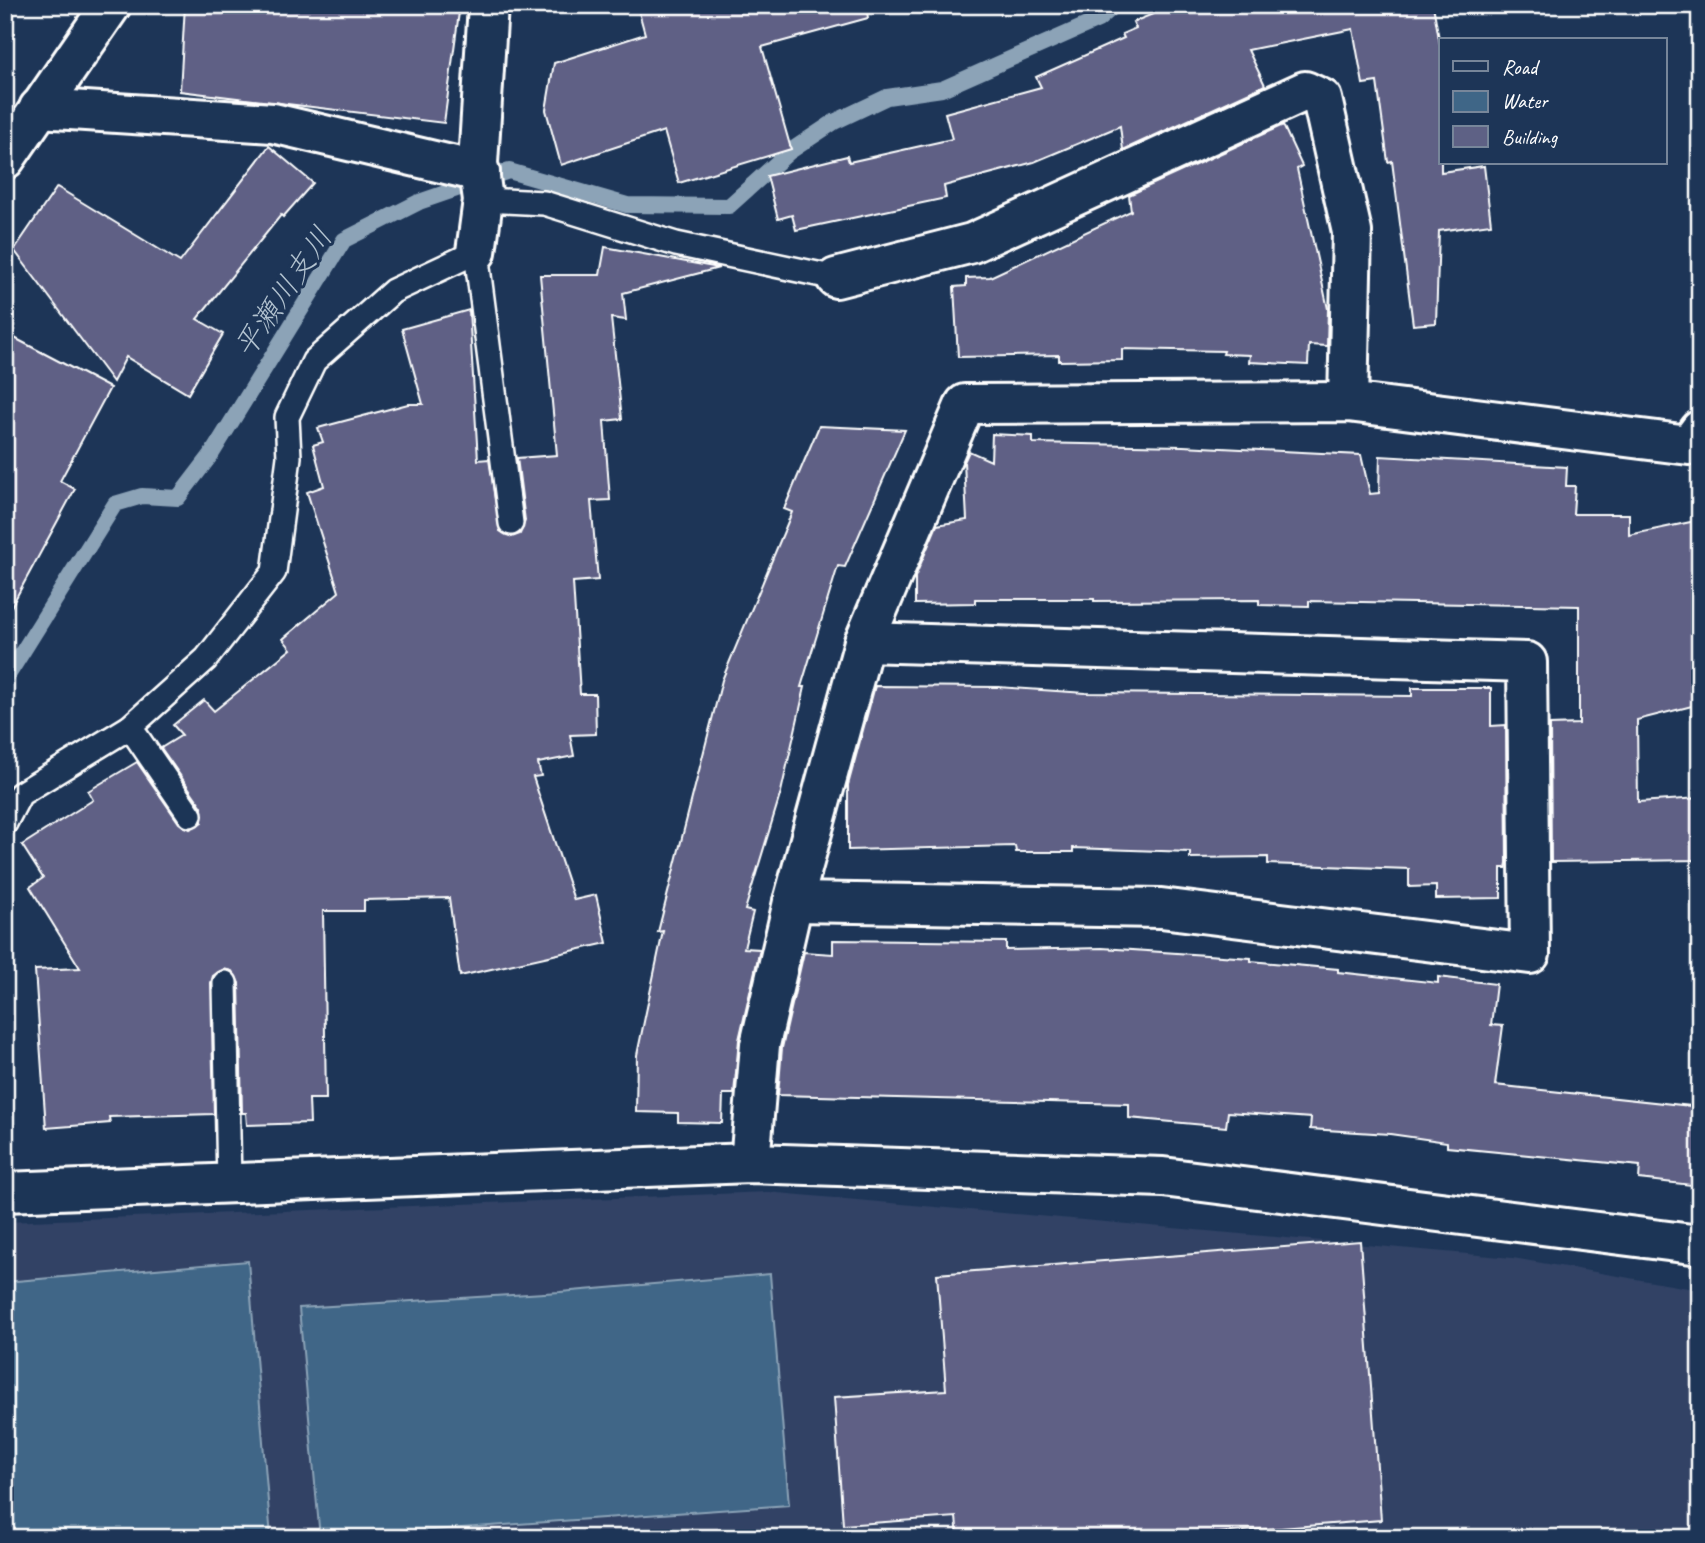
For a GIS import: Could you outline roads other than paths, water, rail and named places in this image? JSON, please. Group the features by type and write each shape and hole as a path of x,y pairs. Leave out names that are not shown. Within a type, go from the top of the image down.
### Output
{"street":[{"path":"5,159 111,5"},
{"path":"476,252 482,189 478,163 488,5"},
{"path":"836,278 972,243 1305,91 1322,99 1352,232 1348,402"},
{"path":"39,108 273,123 482,189"},
{"path":"750,1163 760,1045 793,902 864,642 965,404 1348,402 1689,445 1700,429"},
{"path":"793,902 1161,908 1530,954 1527,662 864,642"},
{"path":"5,1192 750,1163 1163,1177 1700,1245"}],"lane":[{"path":"482,189 544,203 676,244 836,278"},
{"path":"5,823 20,794 130,727 206,659 274,572 289,457 287,416 314,361 393,291 476,252 511,523"},
{"path":"130,727 190,815"},
{"path":"225,983 229,1184"}],"water":[{"path":"248,1261 271,1538 5,1538 5,1282"},
{"path":"770,1274 789,1505 320,1538 299,1308 560,1292"}],"waterway":[{"name":"平瀬川支川","path":"5,680 115,504 142,496 178,498 211,455 344,240 419,202 509,171 627,205 729,206 789,152 834,122 887,97 942,89 1098,20 1115,5"}]}
